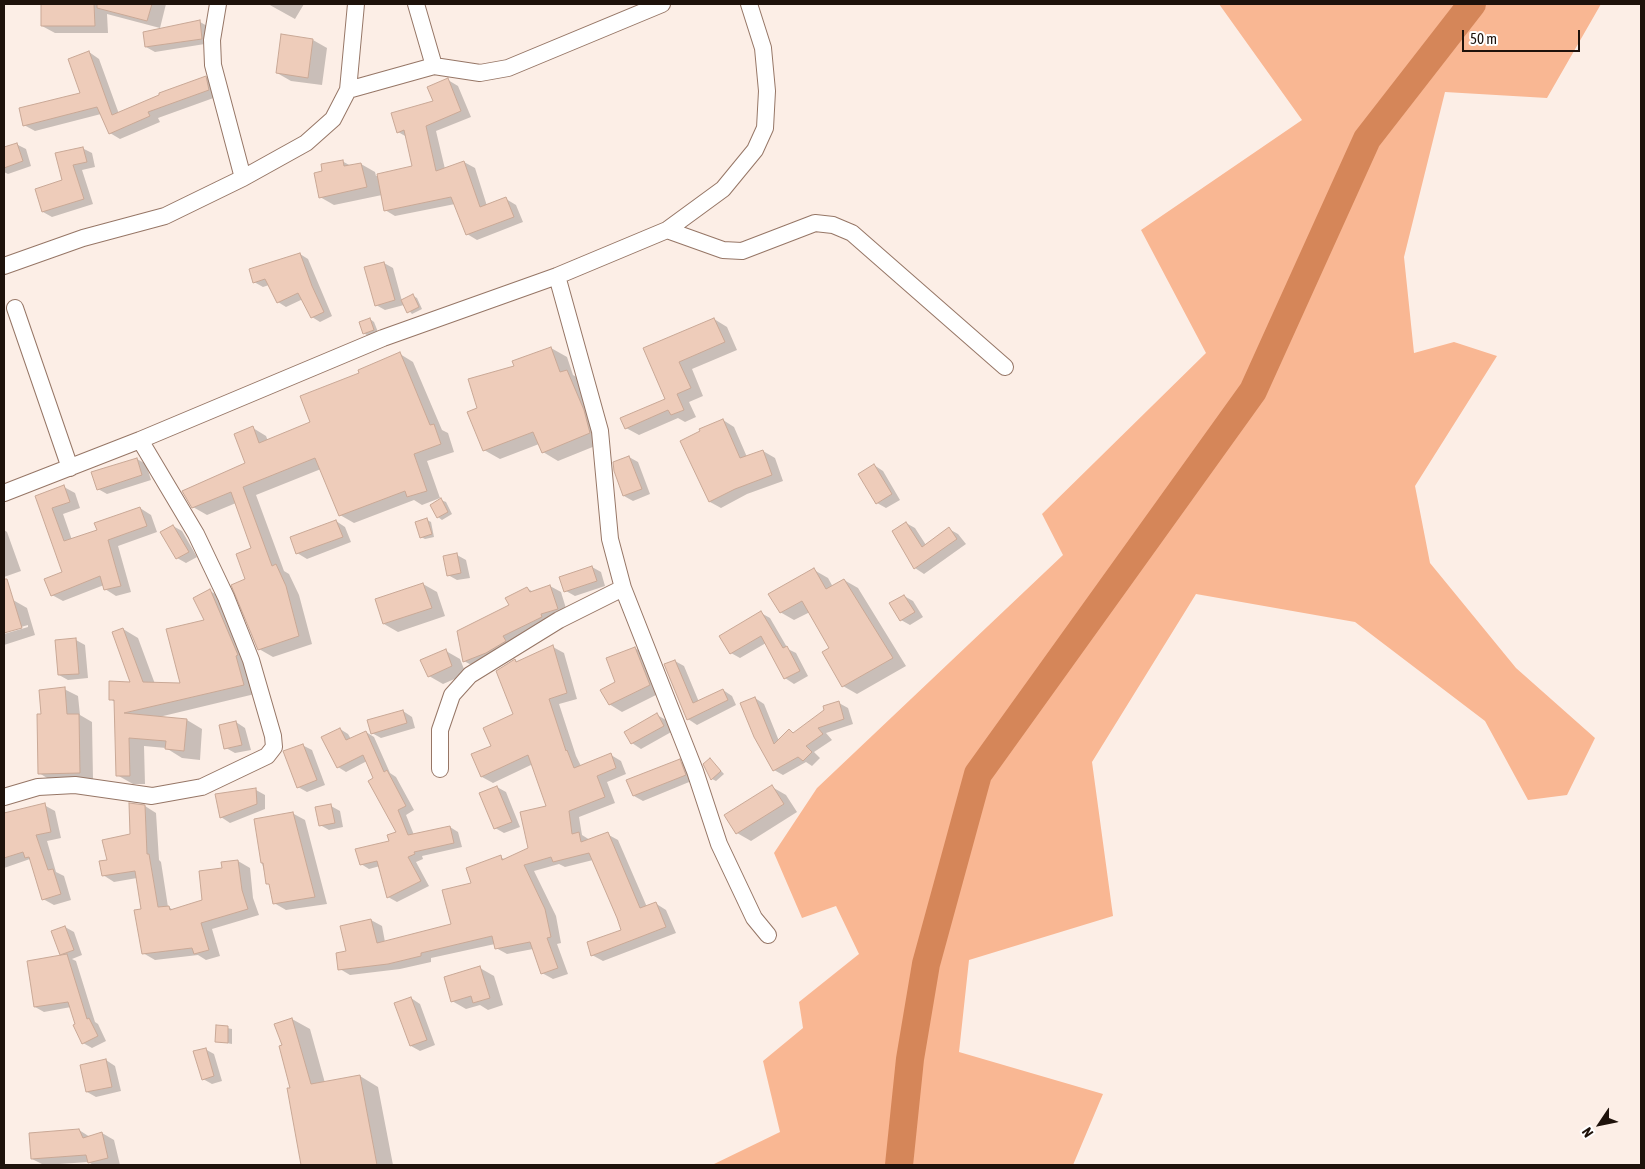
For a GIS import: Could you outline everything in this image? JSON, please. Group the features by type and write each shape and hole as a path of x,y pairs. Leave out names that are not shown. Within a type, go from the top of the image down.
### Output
{"street":[{"path":"218,4 212,40 213,65 243,178"},
{"path":"4,266 83,238 165,216 243,178 306,143 333,118 348,90 356,4"},
{"path":"416,4 434,66"},
{"path":"348,90 434,66 480,73 508,68 662,4"},
{"path":"4,493 140,440 383,338 557,276 667,230 723,189 755,150 765,128 767,91 763,48 749,4"},
{"path":"667,230 723,250 742,251 815,223 833,225 852,233 1005,367"},
{"path":"557,276 600,430 610,539 623,588 695,771 719,844 754,918 768,935"},
{"path":"15,308 70,468"},
{"path":"4,797 38,787 75,785 152,796 202,787 257,762 267,756 274,747 273,736 251,660 226,597 196,534 140,440"},
{"path":"440,769 440,730 452,695 470,674 559,620 623,588"}],"shaded area":[{"path":"1219,4 1601,4 1547,98 1445,92 1404,257 1414,353 1454,342 1497,356 1415,486 1430,563 1516,668 1595,738 1567,795 1528,800 1485,721 1355,622 1196,594 1092,762 1113,916 969,960 959,1052 1103,1094 1073,1165 712,1165 780,1132 763,1061 803,1028 799,1002 859,954 836,906 802,918 774,853 817,788 1063,555 1042,514 1206,353 1141,230 1302,120"}],"building":[{"path":"41,4 94,4 95,26 41,26"},
{"path":"97,4 152,4 147,21 97,8"},
{"path":"200,20 202,39 145,47 143,32"},
{"path":"281,34 313,39 308,78 276,73"},
{"path":"89,51 112,115 159,95 159,93 206,76 209,90 148,112 150,116 109,134 97,107 23,126 19,108 80,93 68,59"},
{"path":"448,78 461,111 426,126 436,171 464,161 480,207 506,197 514,217 466,235 451,197 384,211 377,174 412,166 404,130 397,133 391,113 433,101 427,87"},
{"path":"17,143 23,161 4,168 4,147"},
{"path":"83,147 87,162 73,165 84,199 42,212 35,189 62,180 55,153"},
{"path":"343,160 344,166 361,163 367,187 319,198 314,173 322,171 321,164"},
{"path":"300,253 324,312 311,318 298,293 277,303 265,279 253,283 249,269"},
{"path":"384,262 395,300 375,306 364,267"},
{"path":"413,294 419,307 407,313 401,300"},
{"path":"370,318 374,330 363,334 359,322"},
{"path":"714,318 725,342 679,362 691,388 677,394 684,410 671,415 668,410 625,429 620,418 665,399 643,348"},
{"path":"551,347 560,372 567,370 584,410 590,433 542,453 533,432 483,451 467,412 477,408 468,379 514,366 512,361"},
{"path":"400,352 430,425 434,424 441,444 414,454 427,491 407,497 405,491 339,516 315,458 243,487 272,566 276,564 286,586 299,636 258,650 231,585 245,579 236,554 251,548 231,492 192,508 182,491 245,463 234,434 253,426 259,443 310,422 300,396 359,373 358,370"},
{"path":"723,419 740,458 763,450 772,475 735,489 709,502 680,441 700,431 699,429"},
{"path":"629,456 642,489 623,496 614,471 613,462"},
{"path":"137,458 142,475 97,490 91,472"},
{"path":"874,464 892,494 876,504 858,474"},
{"path":"64,485 70,502 52,508 64,541 97,530 94,523 140,507 147,526 108,540 121,586 104,590 100,576 51,596 44,579 62,572 35,496"},
{"path":"441,498 448,512 437,518 430,505"},
{"path":"427,518 432,534 420,538 415,522"},
{"path":"336,520 343,537 296,554 290,537"},
{"path":"906,522 922,547 949,527 957,539 914,569 892,531"},
{"path":"173,525 189,552 176,559 160,532"},
{"path":"457,553 461,573 447,576 443,556"},
{"path":"592,566 597,581 564,592 559,577"},
{"path":"814,568 826,589 844,579 893,658 842,687 822,652 829,648 802,601 780,613 768,594"},
{"path":"4,579 7,579 22,628 4,633"},
{"path":"423,583 432,608 383,624 375,599"},
{"path":"550,585 558,609 541,614 542,617 503,636 506,641 486,653 463,662 457,631 509,605 505,598 527,587 530,592"},
{"path":"210,589 238,655 236,656 244,685 124,713 187,719 184,751 165,749 166,741 129,738 130,776 116,776 114,700 109,700 109,681 130,682 112,632 123,628 143,682 180,683 166,629 204,620 193,598"},
{"path":"904,595 915,612 900,621 889,603"},
{"path":"761,611 783,648 787,646 800,671 784,679 761,636 730,654 719,636"},
{"path":"76,638 79,674 58,675 55,640"},
{"path":"553,645 567,693 549,699 566,751 574,768 611,753 616,768 597,776 605,797 569,811 572,834 579,832 581,842 608,832 640,908 656,902 666,927 591,956 587,942 621,930 617,918 589,853 553,862 551,857 524,865 545,909 551,937 547,938 558,968 541,974 530,942 495,949 492,936 421,953 421,956 388,964 338,970 336,953 346,951 340,926 371,919 377,943 451,924 442,890 471,883 466,868 501,855 502,860 528,848 520,812 546,806 528,755 481,777 471,754 491,746 483,728 513,714 496,671 515,659 516,662"},
{"path":"635,647 650,685 609,705 600,690 615,682 606,658"},
{"path":"446,649 452,666 428,677 420,660"},
{"path":"675,660 693,703 723,689 728,700 687,720 664,664"},
{"path":"65,687 67,714 79,714 80,773 38,774 37,714 41,714 39,690"},
{"path":"755,697 774,744 789,729 793,733 824,710 823,706 839,701 844,719 818,728 823,734 806,746 812,752 803,761 798,757 773,771 754,737 740,703"},
{"path":"403,710 407,723 371,734 367,720"},
{"path":"657,713 664,726 631,744 624,732"},
{"path":"236,721 242,745 224,749 219,725"},
{"path":"340,728 346,740 366,731 384,772 387,770 406,806 398,810 408,835 450,826 454,843 414,852 415,854 408,857 421,881 387,898 377,861 360,865 355,849 389,841 387,835 396,832 368,781 373,778 363,755 337,768 321,737"},
{"path":"303,744 317,780 297,788 283,751"},
{"path":"710,758 721,771 711,780 703,764"},
{"path":"680,759 686,775 633,796 626,780"},
{"path":"772,785 784,804 736,834 724,815"},
{"path":"497,786 512,822 494,829 479,793"},
{"path":"256,788 257,804 220,818 215,794"},
{"path":"45,803 51,832 36,835 48,870 53,869 61,894 42,900 29,857 25,858 23,852 4,858 4,813"},
{"path":"129,803 145,805 147,854 149,854 158,907 169,906 170,910 202,900 199,871 222,868 221,862 238,860 242,890 248,909 201,923 209,950 194,954 192,948 142,954 134,910 141,909 135,871 102,876 99,861 107,860 102,840 130,834"},
{"path":"331,804 335,823 319,826 315,807"},
{"path":"293,812 315,897 273,904 269,884 266,884 263,863 261,863 254,819"},
{"path":"65,926 74,950 60,955 51,931"},
{"path":"67,954 87,1019 89,1018 98,1036 82,1044 73,1025 75,1024 68,1002 34,1007 27,961"},
{"path":"480,966 490,998 473,1003 471,996 451,1002 444,977"},
{"path":"411,997 427,1040 410,1046 394,1003"},
{"path":"292,1018 311,1084 360,1075 377,1165 301,1165 287,1088 290,1088 279,1046 282,1045 274,1024"},
{"path":"216,1025 228,1026 228,1043 215,1042"},
{"path":"206,1048 214,1076 202,1080 193,1051"},
{"path":"106,1059 112,1087 86,1092 80,1065"},
{"path":"79,1129 83,1138 102,1132 108,1158 88,1163 86,1155 31,1159 29,1133"}],"waterway":[{"path":"899,1165 910,1059 926,964 978,774 1253,391 1367,139 1472,4"}]}
